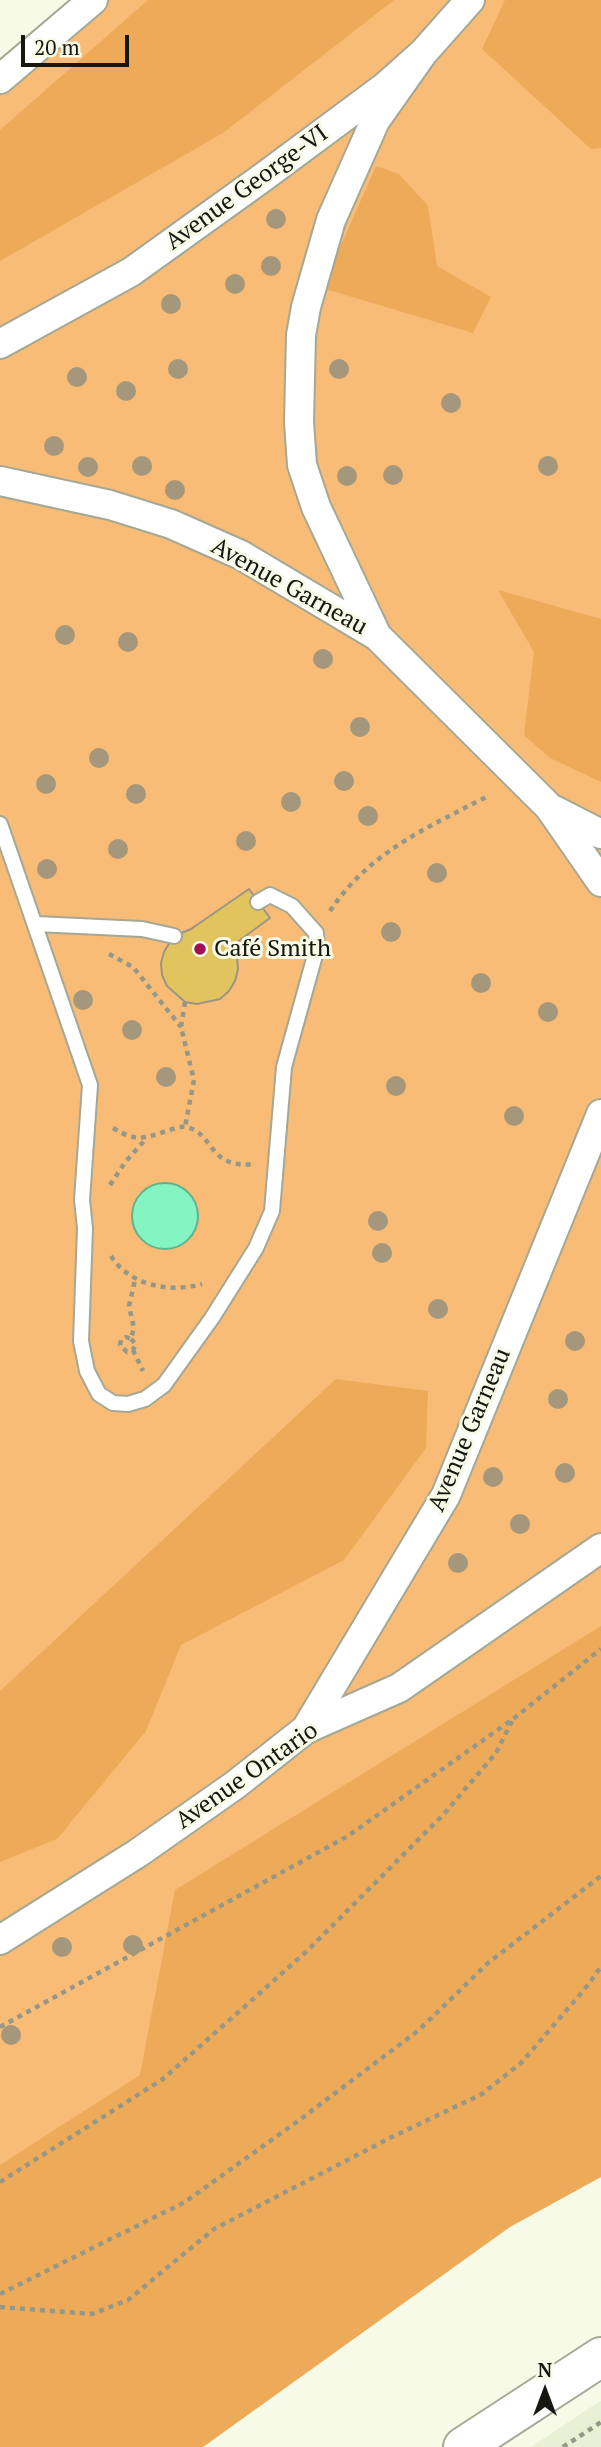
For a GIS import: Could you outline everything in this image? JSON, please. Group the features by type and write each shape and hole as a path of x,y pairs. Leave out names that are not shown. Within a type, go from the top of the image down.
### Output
{"main road":[{"path":"463,2447 601,2357"}],"street":[{"path":"0,79 93,0"},
{"name":"Avenue George-VI","path":"0,344 131,272 386,86 424,53 470,0"},
{"name":"Avenue Garneau","path":"377,636 316,507 302,464 299,422 301,335 306,307 331,220 375,121 424,53"},
{"name":"Avenue Garneau","path":"0,481 110,505 171,524 242,555 377,636 549,807 601,882"},
{"name":"Avenue Garneau","path":"549,807 601,834"},
{"name":"Avenue Garneau","path":"306,1729 446,1495 601,1114"},
{"name":"Avenue Ontario","path":"0,1940 138,1853 235,1785 306,1729 399,1688 601,1548"}],"lane":[{"path":"0,824 90,1085 82,1200 85,1228 81,1341 87,1371 99,1394 113,1403 128,1404 145,1399 164,1385 212,1318 256,1248 272,1211 286,1056 317,948 316,933 292,906 270,895 258,902"},
{"path":"36,924 142,929 174,936"}],"path":[{"path":"316,933 343,892 404,839 521,779"},
{"path":"102,952 133,967 181,1027"},
{"path":"185,1002 181,1027 194,1080 185,1127"},
{"path":"89,1101 110,1126 128,1137 146,1139"},
{"path":"106,1194 126,1161 146,1139 173,1128 185,1127 200,1135 211,1150 225,1161 239,1165 254,1163 278,1153"},
{"path":"108,1250 113,1260 135,1280 156,1286 191,1287 212,1281"},
{"path":"131,1339 134,1328 129,1306 135,1280"},
{"path":"0,2027 348,1836 513,1719 601,1648"},
{"path":"0,2182 163,2079 306,1952 443,1815 496,1753 513,1719"},
{"path":"0,2294 185,2202 419,2030 488,1963 601,1876"},
{"path":"0,2307 93,2314 128,2300 214,2229 482,2094 521,2063 601,1967"},
{"path":"563,2447 601,2422"}],"shaded area":[{"path":"93,0 601,0 601,1865 0,2254 0,79"},
{"path":"148,0 394,0 223,133 0,261 0,130"},
{"path":"505,0 601,0 601,148 591,149 482,49"},
{"path":"376,166 399,174 428,206 437,266 491,297 473,333 322,288"},
{"path":"498,590 601,619 601,782 550,758 524,735 534,652"},
{"path":"158,1183 172,1183 184,1188 193,1197 198,1216 196,1229 189,1240 172,1249 158,1249 146,1244 137,1235 132,1223 132,1209 137,1197 146,1188"},
{"path":"336,1379 428,1391 426,1448 344,1560 181,1645 146,1731 57,1839 0,1862 0,1691"},
{"path":"601,1626 601,2177 510,2227 203,2447 0,2447 0,2165 140,2075 175,1890"},
{"path":"601,2401 601,2447 531,2447 588,2409"}],"building":[{"name":"Café Smith","path":"249,889 270,918 232,946 237,957 235,981 220,999 197,1004 185,1002 167,986 162,975 164,952 179,934 191,929"}],"place":[{"name":"Café Smith","path":"200,949"}]}
